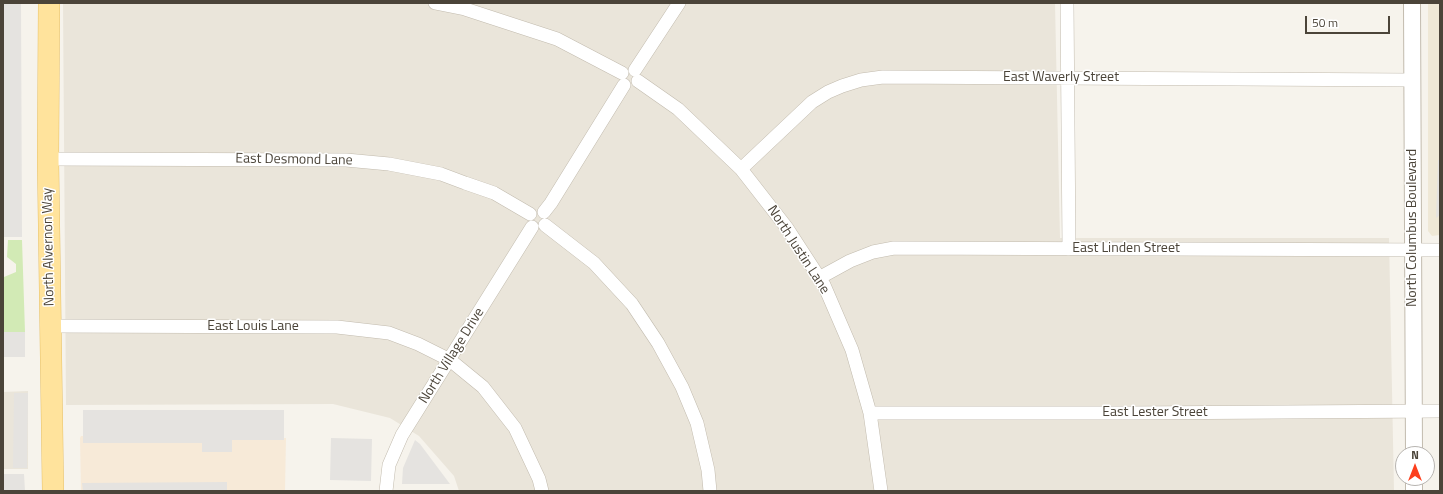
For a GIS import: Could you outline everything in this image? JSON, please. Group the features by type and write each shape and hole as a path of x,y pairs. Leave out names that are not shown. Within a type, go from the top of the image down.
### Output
{"main road":[{"name":"North Alvernon Way","path":"49,3 48,159 53,491"}],"street":[{"path":"435,3 465,6 557,39 623,79 627,69 633,69 637,76"},
{"path":"637,76 679,3"},
{"path":"1067,3 1070,249"},
{"name":"North Columbus Boulevard","path":"1412,3 1414,446"},
{"name":"North Justin Lane","path":"637,76 678,109 741,169 787,228 824,285 852,350 870,413 881,491"},
{"name":"East Waverly Street","path":"741,169 790,121 812,102 828,92 861,80 883,77 1412,80"},
{"name":"North Village Drive","path":"386,491 389,465 402,435 538,220 623,79"},
{"name":"East Desmond Lane","path":"48,159 346,160 389,164 441,174 494,193 538,220 594,263 632,304 658,343 682,387 696,423 708,470 710,491"},
{"name":"East Linden Street","path":"819,278 862,256 873,252 894,248 1440,250"},
{"name":"East Louis Lane","path":"51,326 337,327 389,333 418,344 450,360 483,387 515,428 539,479 542,491"},
{"name":"East Lester Street","path":"870,413 1440,412"}],"shaded area":[{"path":"3,3 21,3 22,237 3,237"},
{"path":"63,3 1055,3 1060,238 1389,238 1394,491 459,491 454,476 419,436 390,418 333,404 66,405"},
{"path":"1428,3 1440,3 1440,235 1432,236 1428,231"},
{"path":"1438,160 1440,160 1440,215 1436,218"},
{"path":"3,332 25,332 25,357 3,357"},
{"path":"28,391 28,469 3,469 3,392"},
{"path":"14,393 28,393 27,468 13,468"},
{"path":"83,410 284,410 284,440 232,440 232,452 202,452 202,443 83,443"},
{"path":"81,436 286,438 285,491 81,491"},
{"path":"331,438 372,439 371,481 330,480"},
{"path":"415,440 420,444 450,484 402,484 403,468"},
{"path":"3,474 24,474 25,491 3,491"},
{"path":"227,482 227,491 83,491 82,483"}],"green space":[{"path":"8,240 22,240 25,332 4,332 4,277 16,272 16,264 7,257"}]}
